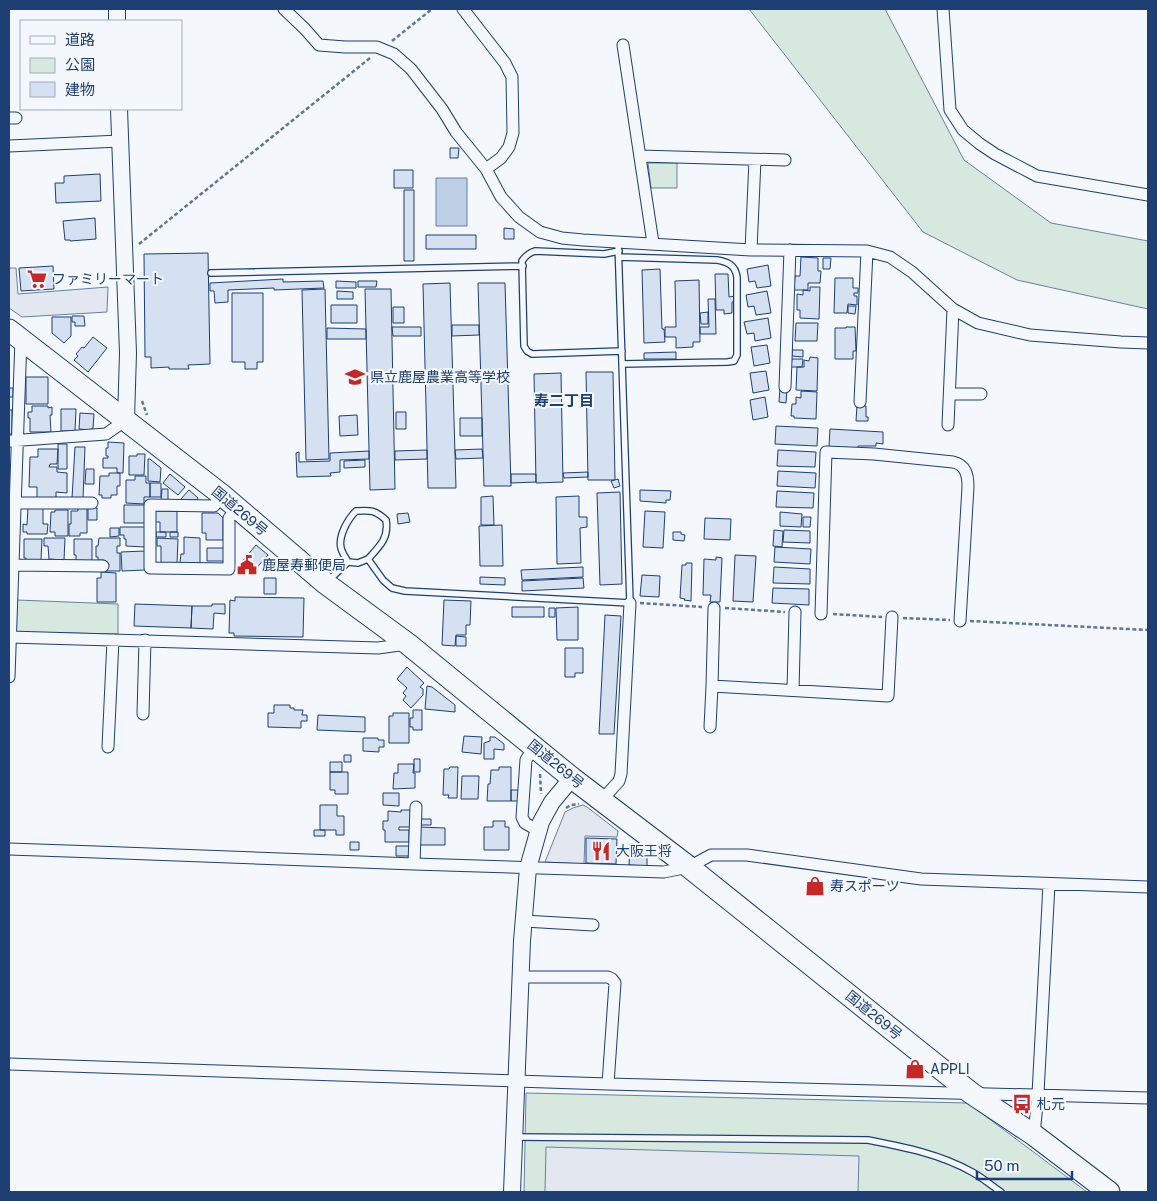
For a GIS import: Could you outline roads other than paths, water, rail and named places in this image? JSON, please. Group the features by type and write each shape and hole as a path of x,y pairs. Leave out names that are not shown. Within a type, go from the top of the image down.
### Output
{"highway":[{"name":"国道269号","path":"15,335 230,502 325,583 408,644 572,778 592,802 689,867 971,1093 1034,1135 1108,1192"}],"street":[{"path":"284,9 319,45 377,47 394,54 412,69 442,109 456,132 486,168 501,197 519,217 540,232 618,250 653,244 751,250 867,251 890,257 912,272 953,309 978,323 1030,335 1148,343"},
{"path":"463,9 505,63 512,77 513,133 509,147 501,158 486,168"},
{"path":"943,9 950,110 963,130 995,154 1038,176 1148,195"},
{"path":"623,45 653,244"},
{"path":"13,441 106,434 126,420 128,353 119,110"},
{"path":"9,146 120,141"},
{"path":"640,156 785,160"},
{"path":"751,250 755,160"},
{"path":"785,386 790,250"},
{"path":"860,402 867,251"},
{"path":"948,425 953,309"},
{"path":"9,677 15,503 13,441 15,335"},
{"path":"950,394 981,394"},
{"path":"822,614 826,452 874,454 953,462 966,470 968,487 960,621"},
{"path":"230,502 229,569 150,568 150,505 214,506 230,502"},
{"path":"15,503 92,503"},
{"path":"13,565 103,566"},
{"path":"592,802 619,782 621,774 630,603"},
{"path":"710,727 714,608"},
{"path":"793,690 796,612"},
{"path":"712,686 888,696 892,617"},
{"path":"10,637 378,648 408,644"},
{"path":"108,747 112,640"},
{"path":"143,714 146,640"},
{"path":"534,747 526,760 522,817 525,823 539,831"},
{"path":"512,1192 516,1080 528,868 541,822 552,802 572,778"},
{"path":"414,864 416,807"},
{"path":"9,849 664,872 689,867 711,855 747,855 921,879 1148,887"},
{"path":"1034,1135 1038,1094 1049,884"},
{"path":"524,921 593,925"},
{"path":"522,976 612,979 615,983 608,1084"},
{"path":"9,1064 608,1084 1148,1098"}],"lane":[{"path":"368,558 383,580 392,588 405,591 630,603 618,250"},
{"path":"622,351 532,354 527,351 524,346 522,261 525,256 535,251 604,254 618,250 717,260 730,264 736,271 737,355 734,361 622,364"},
{"path":"211,273 523,266"},
{"path":"325,583 348,562 358,562 368,558 381,544 388,529 386,520 377,512 368,510 356,511 350,518 342,534 341,548 348,562"},
{"path":"514,1137 868,1140 908,1148 939,1157 974,1172 1002,1192"}],"water":[{"path":"436,178 467,178 467,226 436,226"}],"place":[{"name":"ファミリーマート","path":"37,279"},
{"name":"県立鹿屋農業高等学校","path":"355,377"},
{"name":"鹿屋寿郵便局","path":"247,565"},
{"name":"大阪王将","path":"601,851"},
{"name":"寿スポーツ","path":"815,886"},
{"name":"APPLI","path":"915,1069"},
{"name":"札元","path":"1022,1104"}],"district":[{"name":"寿二丁目","path":"564,401"}]}
